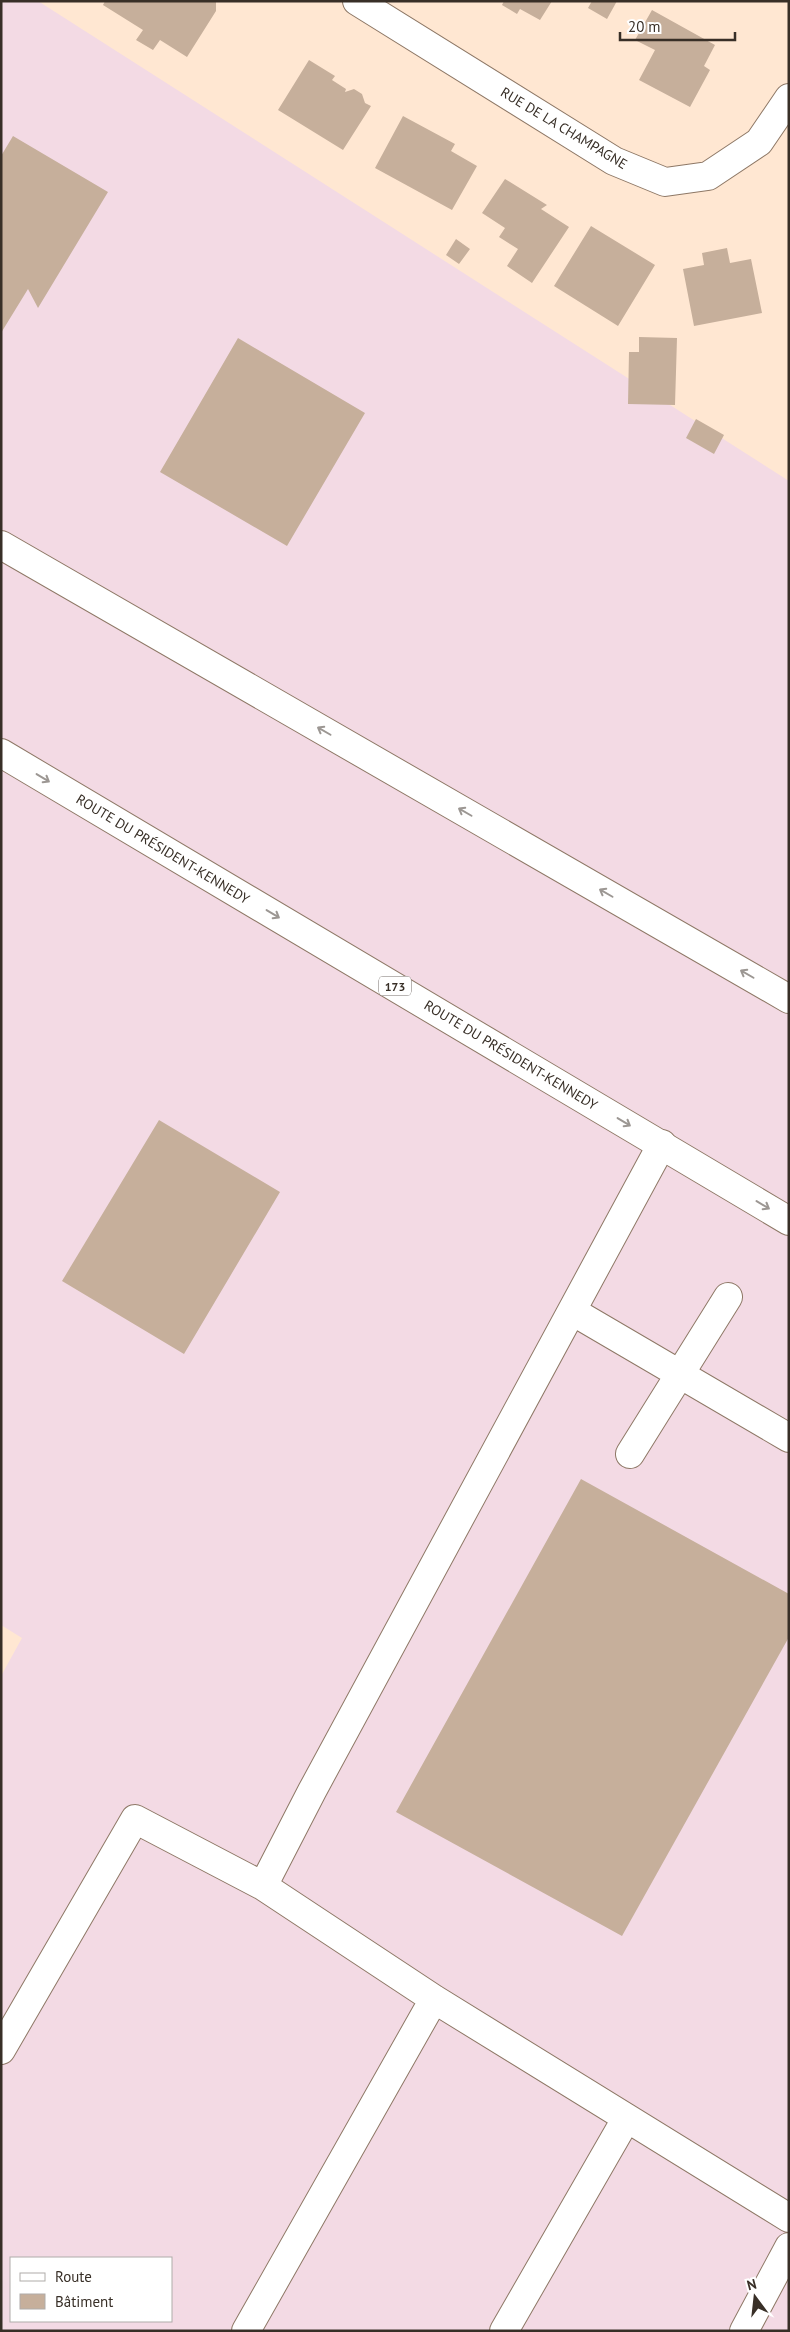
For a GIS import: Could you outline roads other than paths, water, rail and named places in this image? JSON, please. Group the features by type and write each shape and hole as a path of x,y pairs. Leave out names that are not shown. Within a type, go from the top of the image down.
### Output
{"main road":[{"name":"RUE DE LA CHAMPAGNE","path":"357,1 614,161 665,182 708,176 759,142 789,98"},
{"path":"1,545 789,998"},
{"name":"ROUTE DU PRÉSIDENT-KENNEDY","path":"1,753 789,1221"},
{"path":"263,1886 312,1791 662,1144"},
{"path":"630,1454 728,1297"},
{"path":"572,1311 789,1438"},
{"path":"1,2050 135,1818 263,1886 434,1999 789,2218"},
{"path":"246,2331 434,1999"},
{"path":"504,2331 626,2119"},
{"path":"744,2331 789,2247"}]}
